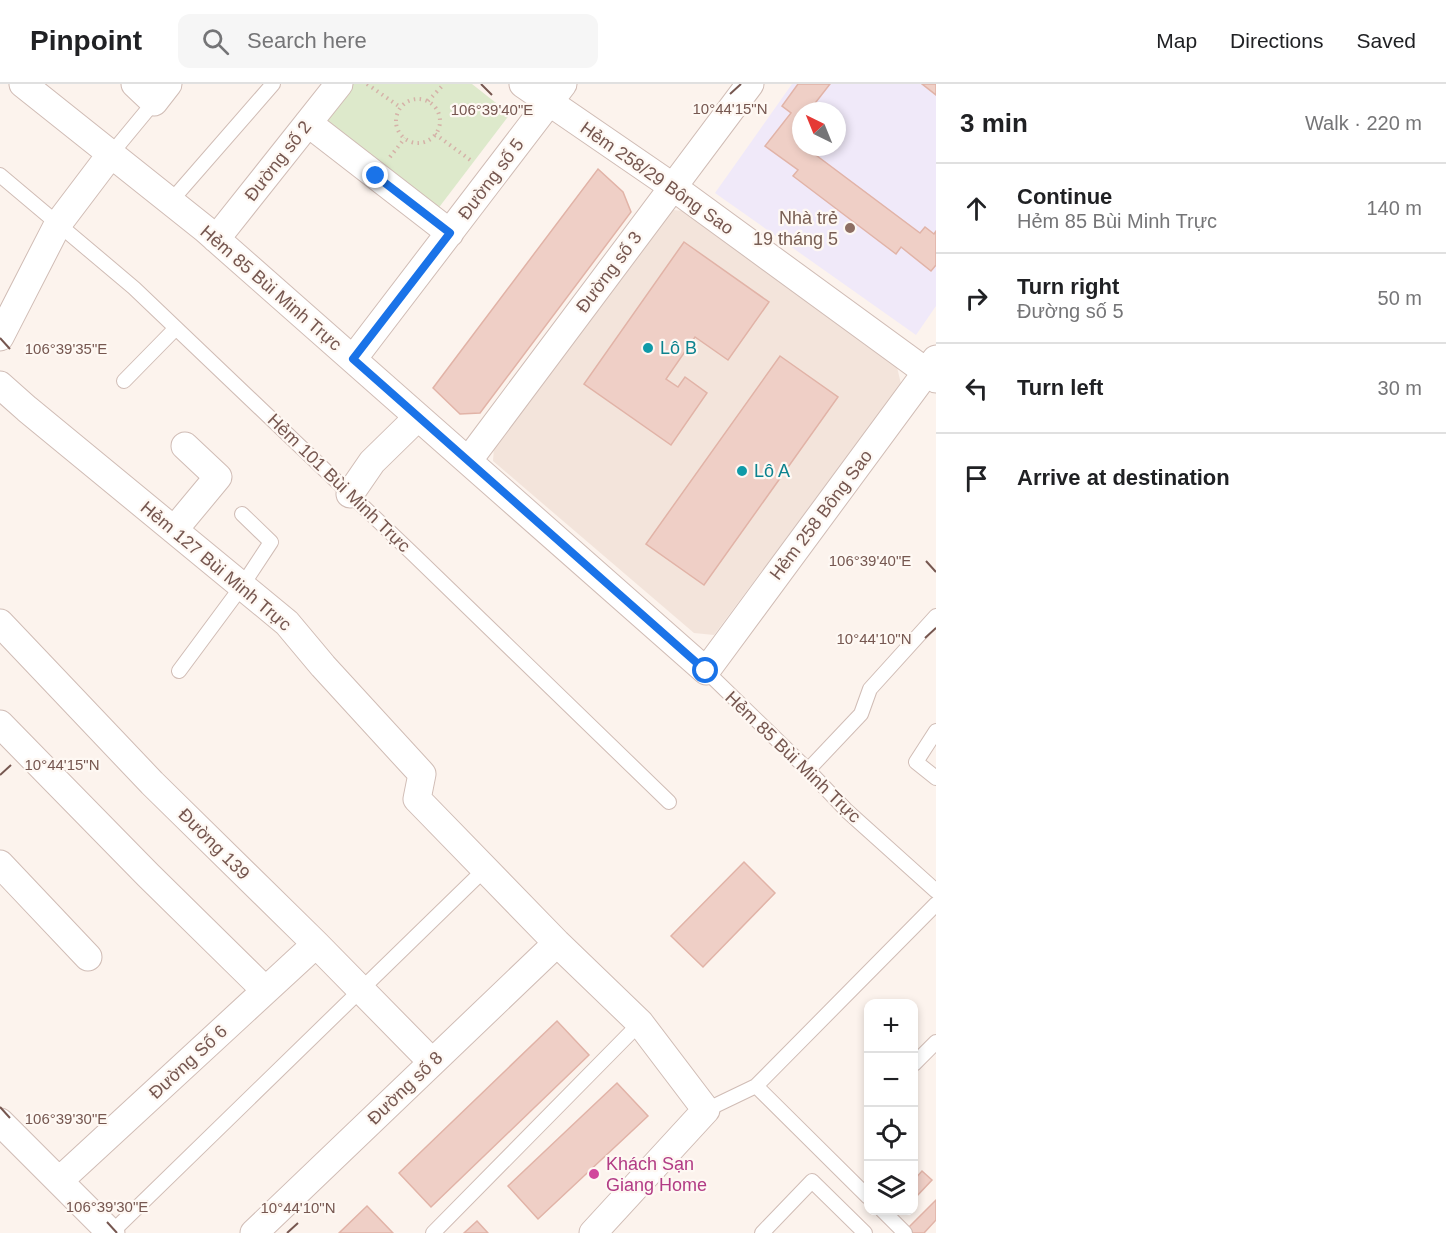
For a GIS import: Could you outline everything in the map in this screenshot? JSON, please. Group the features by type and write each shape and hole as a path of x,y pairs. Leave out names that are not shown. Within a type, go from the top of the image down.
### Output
{"street":[{"name":"Hẻm 85 Bùi Minh Trực","path":"23,84 216,239 706,671"},
{"name":"Đường số 2","path":"216,239 339,84"},
{"name":"Hẻm 258/29 Bông Sao","path":"523,84 556,93 673,187 933,370"},
{"name":"Đường số 3","path":"468,461 750,84"},
{"name":"Đường số 5","path":"353,359 556,93"},
{"path":"308,123 450,233"},
{"path":"0,337 58,224 111,154"},
{"name":"Hẻm 258 Bông Sao","path":"706,671 933,370"},
{"name":"Hẻm 127 Bùi Minh Trực","path":"0,386 287,623 323,666 422,774 417,799 485,869"},
{"path":"350,494 372,462 418,417"},
{"path":"174,530 218,477 185,446"},
{"name":"Đường 139","path":"0,623 152,783 432,1062"},
{"path":"0,724 148,875 266,990"},
{"path":"0,864 88,957"},
{"path":"485,869 640,1023 706,1110 593,1233"},
{"name":"Đường số 8","path":"254,1233 557,943"},
{"name":"Đường Số 6","path":"59,1181 316,944"},
{"path":"0,1122 111,1233"}],"lane":[{"path":"171,201 273,84"},
{"path":"111,154 152,90"},
{"name":"Hẻm 101 Bùi Minh Trực","path":"0,175 134,288 669,802"},
{"path":"124,381 176,328"},
{"path":"179,671 242,586 271,542 242,514"},
{"path":"808,770 861,714 870,689 936,616"},
{"name":"Hẻm 85 Bùi Minh Trực","path":"706,671 847,811 936,891"},
{"path":"936,731 916,762 936,778"},
{"path":"111,1233 485,869"},
{"path":"706,1110 756,1086 936,904"},
{"path":"434,1233 640,1023"},
{"path":"918,1060 936,1042"},
{"path":"756,1086 864,1193"},
{"path":"762,1233 813,1181 860,1231"},
{"path":"887,1215 905,1233"}],"path":[{"path":"368,84 400,107"},
{"path":"428,101 444,84"},
{"path":"413,99 428,101 438,112 438,127 435,134 424,141 411,141 405,138 400,133 396,120 400,107 413,99"},
{"path":"435,134 492,177"}],"shaded area":[{"name":"Nhà trẻ 19 tháng 5","path":"792,84 936,84 936,306 916,335 715,193"},
{"path":"673,210 684,211 897,367 901,384 714,635 694,633 493,461 494,447"}],"green space":[{"path":"352,84 472,84 510,114 437,210 323,122"}],"building":[{"path":"798,84 830,84 816,102 792,102 792,156 817,156 920,233 925,227 934,234 936,231 936,265 931,271 901,247 896,254 793,176 798,170 765,146 791,113 782,106"},
{"path":"922,84 936,84 936,95"},
{"path":"598,169 623,192 631,212 480,413 460,414 433,388"},
{"name":"Lô B","path":"684,242 769,302 728,360 695,337 666,379 678,387 685,377 707,393 671,445 584,384"},
{"name":"Lô A","path":"780,356 838,397 704,585 646,544"},
{"path":"744,862 775,893 703,967 671,936"},
{"path":"557,1021 589,1055 431,1207 399,1173"},
{"path":"617,1083 648,1116 538,1219 508,1186"},
{"path":"922,1171 932,1180 918,1195 918,1176"},
{"path":"936,1200 936,1220 924,1233 913,1233 908,1228"},
{"path":"367,1206 393,1233 339,1233"},
{"path":"477,1221 488,1233 464,1233"}],"place":[{"name":"Nhà trẻ 19 tháng 5","path":"850,228"},
{"name":"Lô B","path":"648,348"},
{"name":"Lô A","path":"742,471"},
{"name":"Khách Sạn Giang Home","path":"594,1174"}],"route":[{"path":"376,176 450,233 353,359 706,671"}]}
